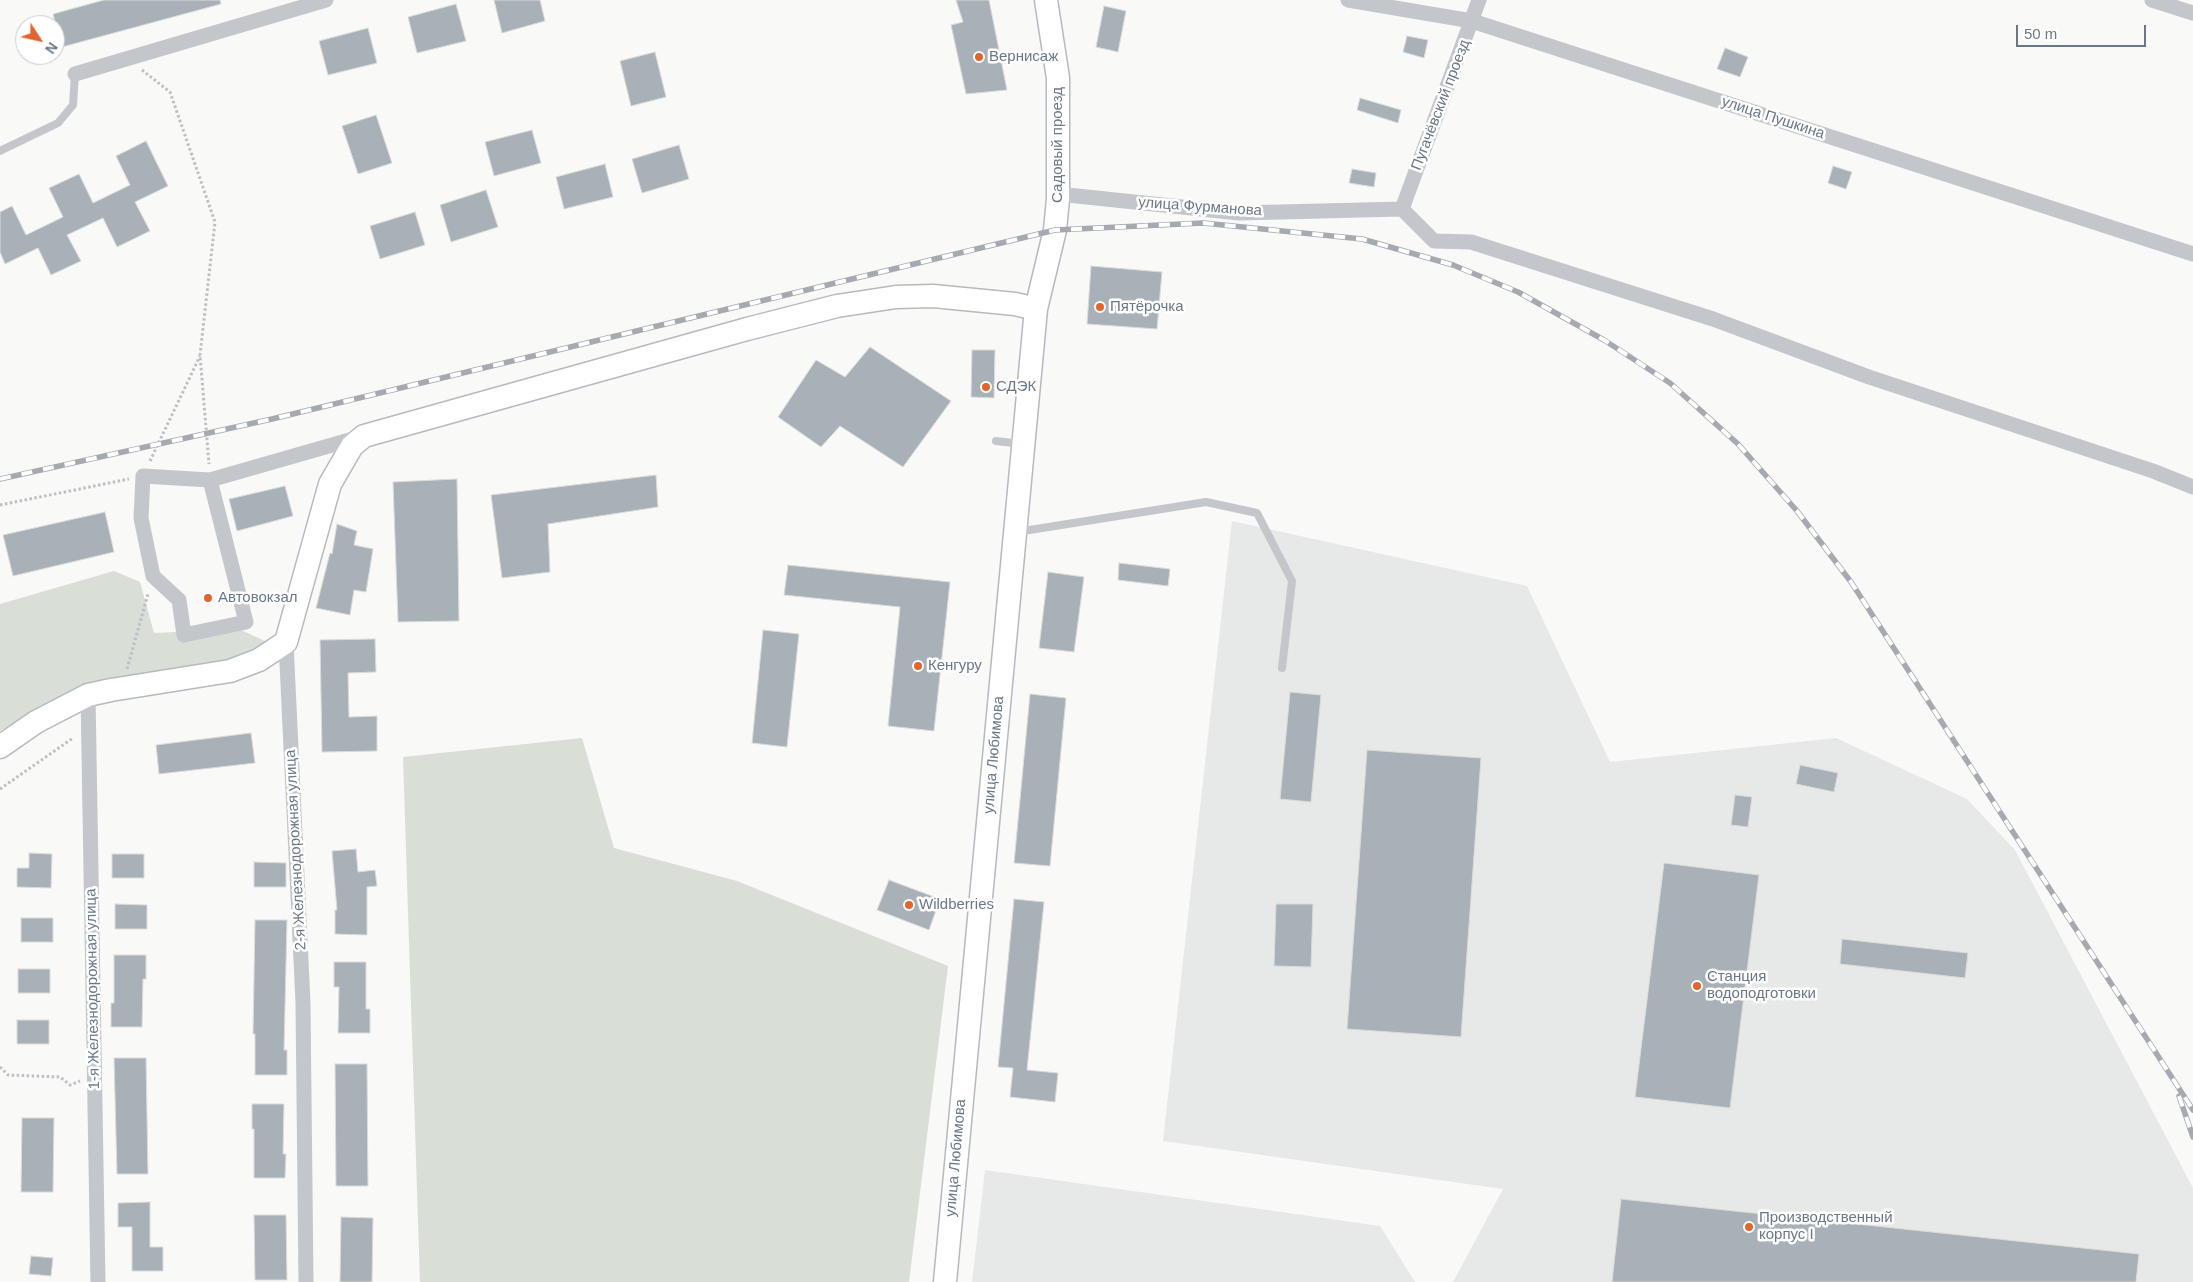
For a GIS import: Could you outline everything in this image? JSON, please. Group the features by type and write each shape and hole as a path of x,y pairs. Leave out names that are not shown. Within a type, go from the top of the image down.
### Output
{"main road":[{"name":"Садовый проезд","path":"1046,0 1058,78 1058,194 1055,230"},
{"name":"улица Любимова","path":"945,1282 1036,309 1055,230"},
{"path":"364,436 837,306 896,297 933,296 1007,302 1036,309"},
{"name":"2-я Железнодорожная улица","path":"286,642 330,484 352,446 364,436"},
{"path":"0,747 36,722 88,696 122,688 230,672 259,660 286,642"}],"street":[{"path":"75,74 326,0"},
{"name":"улица Пушкина","path":"1348,0 1472,21 2193,254"},
{"name":"Пугачёвский проезд","path":"1402,209 1479,0"},
{"path":"2152,0 2193,13"},
{"name":"улица Фурманова","path":"1058,194 1239,213 1402,209"},
{"path":"1402,209 1434,241 1471,242 1704,316 1869,377 2153,471 2193,487"},
{"path":"210,480 246,622 184,635 179,600 153,576 141,518 143,476 210,480 364,436"},
{"name":"2-я Железнодорожная улица","path":"286,642 303,1003 306,1282"},
{"name":"1-я Железнодорожная улица","path":"88,696 98,1282"}],"lane":[{"path":"0,151 58,123 73,105 75,74"},
{"path":"996,441 1024,445"},
{"path":"1016,532 1206,502 1257,513 1292,581 1282,668"}],"path":[{"path":"128,59 170,92 215,222 200,355 210,480"},
{"path":"0,505 143,476 200,355"},
{"path":"122,688 153,576"},
{"path":"0,789 88,728"},
{"path":"0,1067 8,1075 60,1077 70,1085 94,1076"}],"shaded area":[{"path":"1232,521 1527,586 1610,762 1836,738 1967,799 2015,850 2193,1188 2193,1282 1453,1282 1503,1189 1163,1141"},
{"path":"114,571 140,582 154,633 239,629 269,643 204,668 86,684 0,731 0,604"},
{"path":"582,738 614,848 737,881 948,966 909,1282 420,1282 403,757"},
{"path":"985,1170 1380,1226 1415,1282 972,1282"}],"building":[{"path":"104,0 220,0 221,4 65,46 65,15 53,14"},
{"path":"494,0 540,0 545,21 502,33"},
{"name":"Вернисаж","path":"956,0 989,0 1007,90 966,94 951,25 963,22"},
{"path":"456,4 466,41 417,53 408,17"},
{"path":"1104,6 1126,11 1118,52 1096,47"},
{"path":"368,28 377,63 328,75 319,41"},
{"path":"1407,36 1428,40 1424,58 1403,52"},
{"path":"1725,48 1748,57 1740,77 1717,69"},
{"path":"655,52 666,97 631,106 620,61"},
{"path":"1360,98 1401,110 1398,123 1357,110"},
{"path":"376,115 392,163 358,174 342,126"},
{"path":"532,130 541,163 494,176 485,142"},
{"path":"146,141 168,186 135,202 150,231 117,247 103,218 67,235 81,261 51,275 38,248 5,264 0,252 0,212 12,206 26,235 63,217 49,188 79,174 93,203 130,185 116,156"},
{"path":"679,145 689,179 642,193 632,159"},
{"path":"605,164 613,197 564,209 556,177"},
{"path":"1833,166 1852,172 1846,189 1828,183"},
{"path":"1352,169 1376,173 1374,187 1349,183"},
{"path":"486,190 498,227 451,242 440,205"},
{"path":"415,212 425,245 380,259 370,226"},
{"path":"1091,266 1162,272 1157,329 1087,324"},
{"path":"870,347 951,401 903,467 840,426 821,447 778,417 816,360 845,377"},
{"path":"972,350 995,350 994,398 971,397"},
{"path":"656,475 658,507 548,524 550,572 502,578 491,495"},
{"path":"457,479 459,621 398,622 393,482"},
{"path":"285,486 293,516 237,531 229,499"},
{"path":"105,512 114,552 13,576 3,535"},
{"path":"337,524 357,531 354,545 373,549 366,592 354,590 350,615 316,608 330,553 332,554"},
{"path":"1119,563 1170,569 1168,586 1118,580"},
{"name":"Кенгуру","path":"788,565 950,582 934,731 888,726 900,607 784,595"},
{"path":"1048,572 1084,577 1074,652 1039,648"},
{"path":"763,630 799,634 787,747 752,743"},
{"path":"375,639 376,672 348,673 349,717 377,716 377,751 322,752 320,640"},
{"path":"1290,692 1321,695 1311,802 1280,799"},
{"path":"1030,694 1066,698 1050,866 1014,863"},
{"path":"251,733 255,763 159,774 156,745"},
{"path":"1367,750 1481,758 1461,1037 1347,1029"},
{"path":"1800,765 1838,773 1834,792 1796,784"},
{"path":"1735,795 1752,797 1748,827 1731,825"},
{"path":"356,849 358,872 375,870 377,886 367,887 367,935 335,934 335,910 337,910 332,851"},
{"path":"29,853 52,854 51,888 17,887 17,868 29,868"},
{"path":"112,854 144,854 144,878 112,878"},
{"path":"254,862 286,863 286,887 254,887"},
{"name":"Станция водоподготовки","path":"1664,863 1759,875 1730,1108 1635,1097"},
{"name":"Wildberries","path":"889,880 940,899 929,930 877,910"},
{"path":"1014,899 1044,902 1027,1070 1058,1073 1055,1102 1010,1097 1013,1068 998,1067"},
{"path":"115,904 147,905 147,929 115,929"},
{"path":"1276,904 1313,904 1311,967 1274,966"},
{"path":"21,918 53,918 53,942 21,942"},
{"path":"255,920 287,920 284,1050 287,1050 287,1075 255,1075 255,1034 253,1034"},
{"path":"1842,939 1968,953 1965,978 1840,964"},
{"path":"114,955 146,955 146,979 143,979 142,1027 111,1027 111,1003 114,1003"},
{"path":"334,962 366,962 366,1009 370,1009 370,1033 338,1033 339,987 334,987"},
{"path":"18,969 50,969 50,993 18,993"},
{"path":"17,1020 49,1020 49,1044 17,1044"},
{"path":"114,1058 146,1058 148,1174 117,1174"},
{"path":"335,1064 367,1064 368,1186 336,1186"},
{"path":"252,1104 284,1104 283,1154 286,1154 285,1178 254,1178"},
{"path":"22,1118 54,1118 53,1192 21,1192"},
{"name":"Производственный корпус I","path":"1621,1199 2139,1254 2136,1282 1612,1282"},
{"path":"150,1202 150,1247 163,1247 163,1271 132,1271 132,1227 118,1227 118,1203"},
{"path":"254,1215 286,1215 287,1280 255,1280"},
{"path":"341,1217 373,1218 372,1282 340,1282"},
{"path":"31,1256 53,1258 51,1276 29,1274"}],"railway":[{"path":"0,479 272,419 1055,230 1203,223 1362,239 1453,265 1518,292 1604,340 1670,383 1738,444 1797,511 1851,582 2193,1110"},
{"path":"2179,1096 2193,1137"}],"place":[{"name":"Вернисаж","path":"979,57"},
{"name":"Пятёрочка","path":"1100,307"},
{"name":"СДЭК","path":"986,387"},
{"name":"Автовокзал","path":"208,598"},
{"name":"Кенгуру","path":"918,666"},
{"name":"Wildberries","path":"909,905"},
{"name":"Станция водоподготовки","path":"1697,986"},
{"name":"Производственный корпус I","path":"1749,1227"}]}
